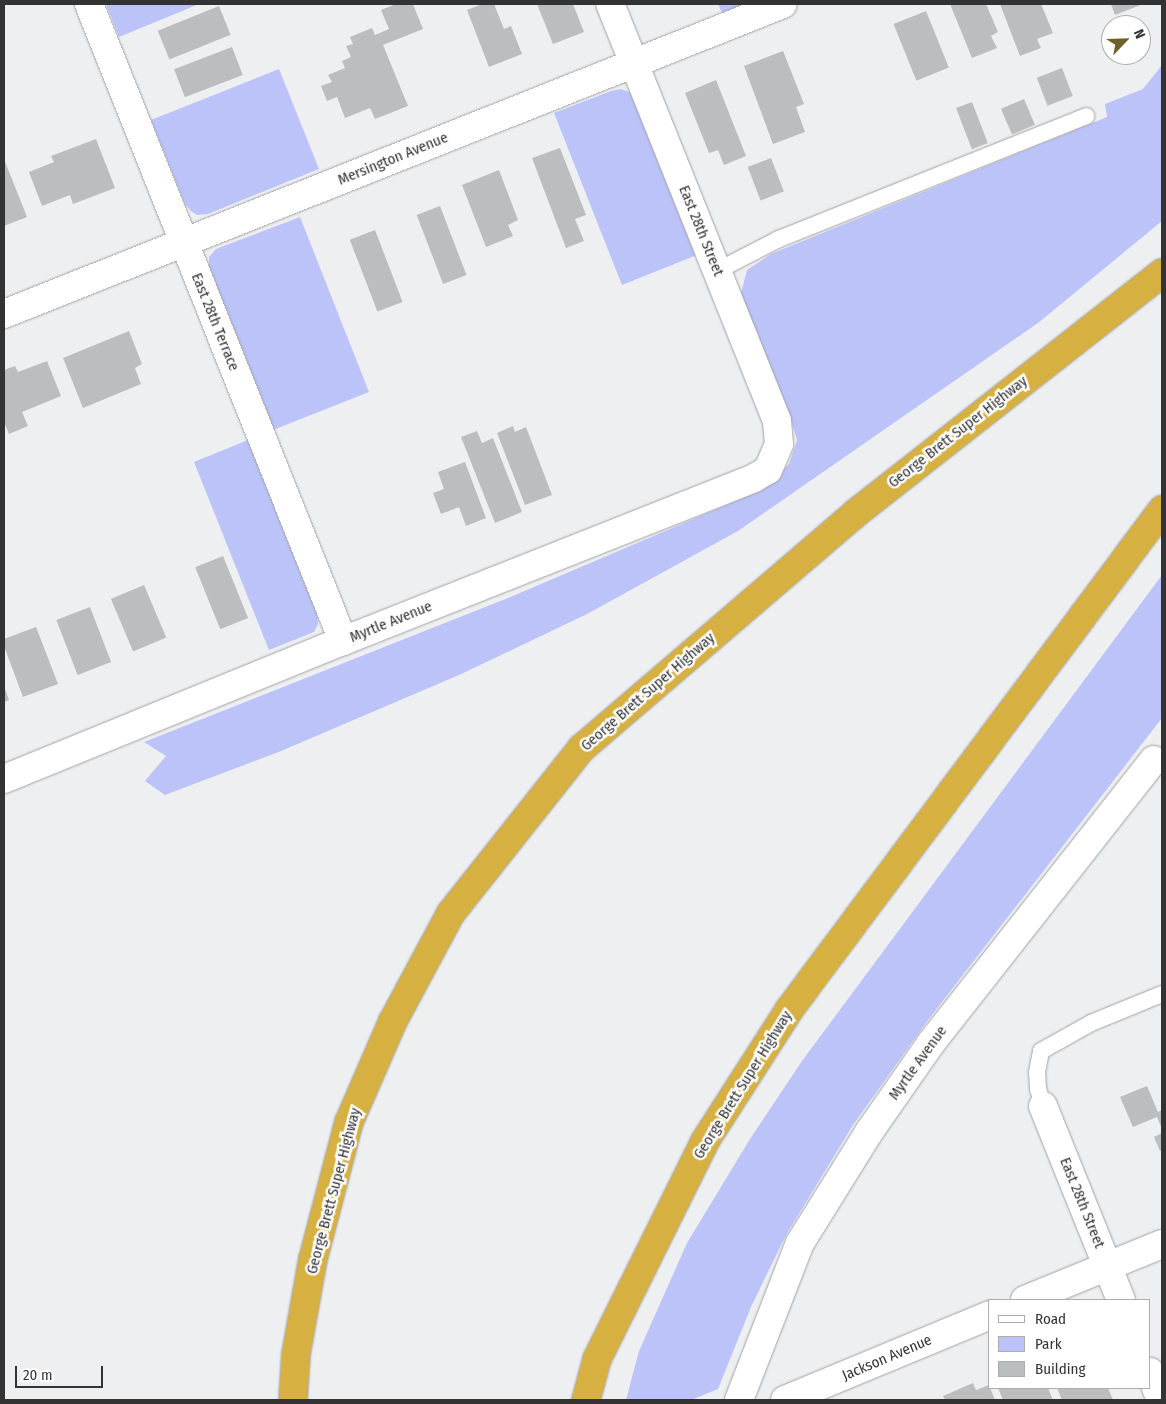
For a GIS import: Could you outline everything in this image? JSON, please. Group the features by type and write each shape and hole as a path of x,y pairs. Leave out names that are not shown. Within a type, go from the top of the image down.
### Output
{"highway":[{"name":"George Brett Super Highway","path":"293,1400 296,1354 312,1258 350,1122 392,1021 450,913 582,748 856,513 1162,273"},
{"name":"George Brett Super Highway","path":"586,1400 597,1358 705,1142 789,1010 1162,510"}],"street":[{"name":"East 28th Terrace","path":"89,4 343,641"},
{"name":"East 28th Street","path":"610,4 777,421 779,444 773,460"},
{"name":"Mersington Avenue","path":"4,314 783,4"},
{"name":"Myrtle Avenue","path":"4,779 343,641 754,478 768,470 773,460"},
{"name":"Myrtle Avenue","path":"739,1400 800,1243 869,1132 932,1043 1158,760"},
{"name":"East 28th Street","path":"1043,1106 1121,1299"},
{"path":"1027,1299 1162,1244"},
{"name":"Jackson Avenue","path":"785,1400 988,1316"},
{"path":"1151,1375 1161,1400"}],"lane":[{"path":"717,271 779,239 1086,116"},
{"path":"1043,1106 1038,1089 1037,1072 1041,1051 1091,1023 1162,994"}],"green space":[{"path":"106,4 199,4 119,37"},
{"path":"718,4 750,4 723,15"},
{"path":"1162,65 1162,221 1038,323 738,531 587,614 459,675 281,751 165,795 145,781 166,756 144,742 508,598 764,489 789,464 797,440 787,407 741,293 747,270 771,254 1107,117 1105,104 1143,89"},
{"path":"279,69 319,169 208,214 197,215 185,204 151,120"},
{"path":"621,89 629,92 635,98 697,255 622,285 554,113"},
{"path":"300,217 369,392 273,430 209,268 209,257 216,249"},
{"path":"248,440 317,612 318,624 314,632 269,650 194,462"},
{"path":"1162,575 1162,718 928,1020 853,1125 786,1235 751,1307 718,1389 691,1400 626,1400 639,1351 687,1243 750,1139 802,1061"}],"building":[{"path":"396,4 413,4 423,29 383,45 408,106 375,119 370,108 345,118 337,97 327,101 321,86 332,82 328,75 345,68 342,61 351,57 346,46 353,44 350,37 372,28 375,35 389,29 381,10"},
{"path":"482,4 494,4 504,29 511,26 522,54 489,67 467,10"},
{"path":"537,4 573,4 584,32 553,44"},
{"path":"950,4 986,4 998,32 991,36 997,48 972,58"},
{"path":"1000,4 1041,4 1053,33 1037,39 1041,48 1020,56"},
{"path":"1111,4 1143,4 1115,15"},
{"path":"219,6 231,35 169,59 158,31"},
{"path":"926,11 949,68 916,81 894,24"},
{"path":"232,47 243,75 185,97 174,69"},
{"path":"783,51 804,104 796,107 805,132 773,144 744,66"},
{"path":"1062,68 1073,96 1048,106 1037,78"},
{"path":"716,80 746,156 724,165 718,150 709,153 685,93"},
{"path":"1024,99 1035,125 1012,135 1001,109"},
{"path":"972,102 988,143 972,149 956,108"},
{"path":"96,139 115,188 73,204 70,195 42,206 29,172 54,162 51,156"},
{"path":"560,148 586,215 575,219 584,241 566,248 532,158"},
{"path":"771,158 784,192 761,201 748,167"},
{"path":"4,159 27,217 4,226"},
{"path":"499,170 518,220 508,225 513,236 486,247 462,185"},
{"path":"440,206 467,275 443,284 417,215"},
{"path":"375,230 403,302 377,312 350,240"},
{"path":"129,331 142,364 135,368 141,384 83,408 63,358"},
{"path":"47,361 61,396 22,412 28,426 9,434 4,422 4,370 15,366 18,372"},
{"path":"513,426 515,432 526,427 552,495 525,505 497,433"},
{"path":"477,431 482,443 493,438 522,512 495,523 461,437"},
{"path":"465,462 486,518 466,526 459,507 441,514 433,493 444,489 438,472"},
{"path":"223,556 248,618 220,629 195,567"},
{"path":"144,585 166,637 133,652 111,599"},
{"path":"90,607 111,662 78,675 56,620"},
{"path":"36,627 58,684 23,697 4,646 4,639"},
{"path":"4,686 9,700 4,702"},
{"path":"1147,1086 1158,1112 1162,1110 1162,1129 1157,1117 1133,1127 1120,1097"},
{"path":"1162,1133 1162,1150 1160,1151 1154,1137"},
{"path":"973,1383 976,1390 988,1385 988,1389 991,1389 995,1400 945,1400 943,1396"},
{"path":"998,1389 1048,1389 1053,1400 1003,1400"},
{"path":"1057,1389 1108,1389 1113,1400 1062,1400"}]}
